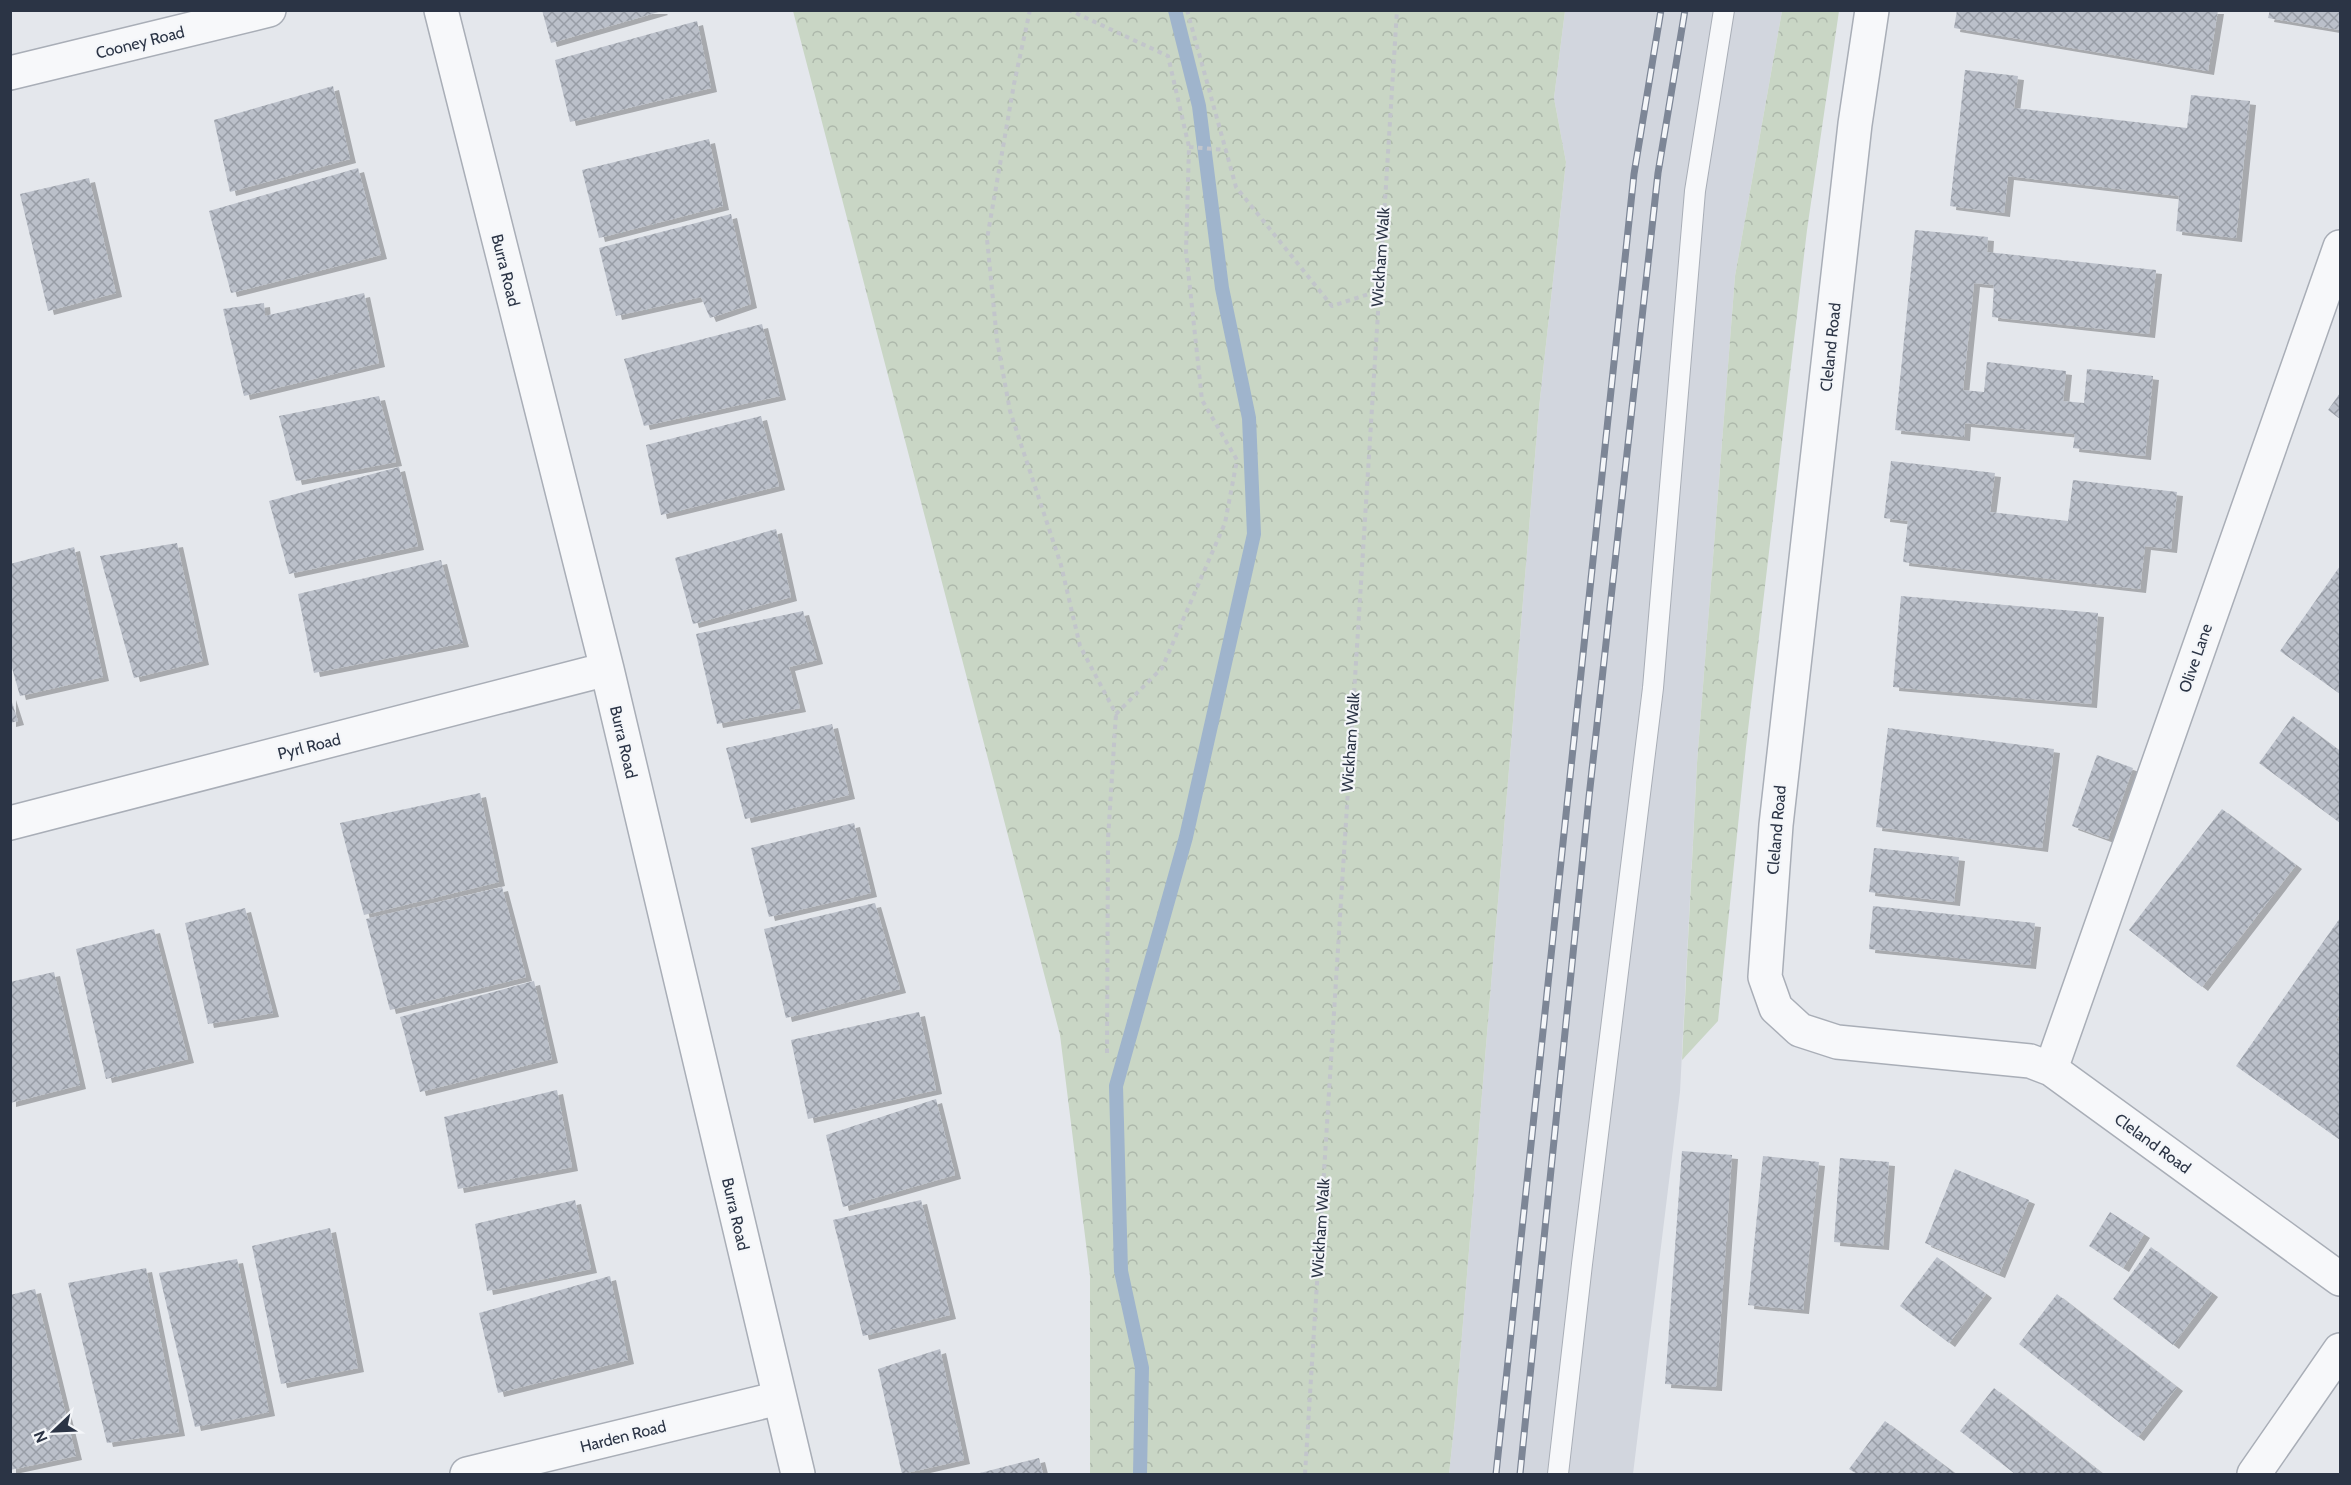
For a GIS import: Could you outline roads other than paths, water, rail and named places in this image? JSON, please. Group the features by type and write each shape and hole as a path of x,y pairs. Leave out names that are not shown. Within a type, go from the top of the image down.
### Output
{"street":[{"name":"Cooney Road","path":"10,74 270,10"},
{"name":"Burra Road","path":"441,10 607,669 798,1474"},
{"name":"Cleland Road","path":"1872,10 1855,123 1776,825 1765,977 1776,1008 1800,1030 1837,1042 2030,1061 2051,1069 2340,1279"},
{"name":"Olive Lane","path":"2051,1069 2340,247"},
{"name":"Pyrl Road","path":"10,823 607,669"},
{"path":"2254,1474 2340,1350"},
{"name":"Harden Road","path":"467,1474 779,1398"}],"lane":[{"path":"1558,1474 1653,688 1695,191 1724,10"}],"waterway":[{"path":"1140,1474 1142,1368 1121,1271 1116,1086 1186,837 1254,534 1249,418 1222,288 1199,106 1175,10"}],"railway":[{"path":"1496,1474 1634,174 1661,10"},
{"path":"1520,1474 1589,797 1658,173 1685,10"}]}
